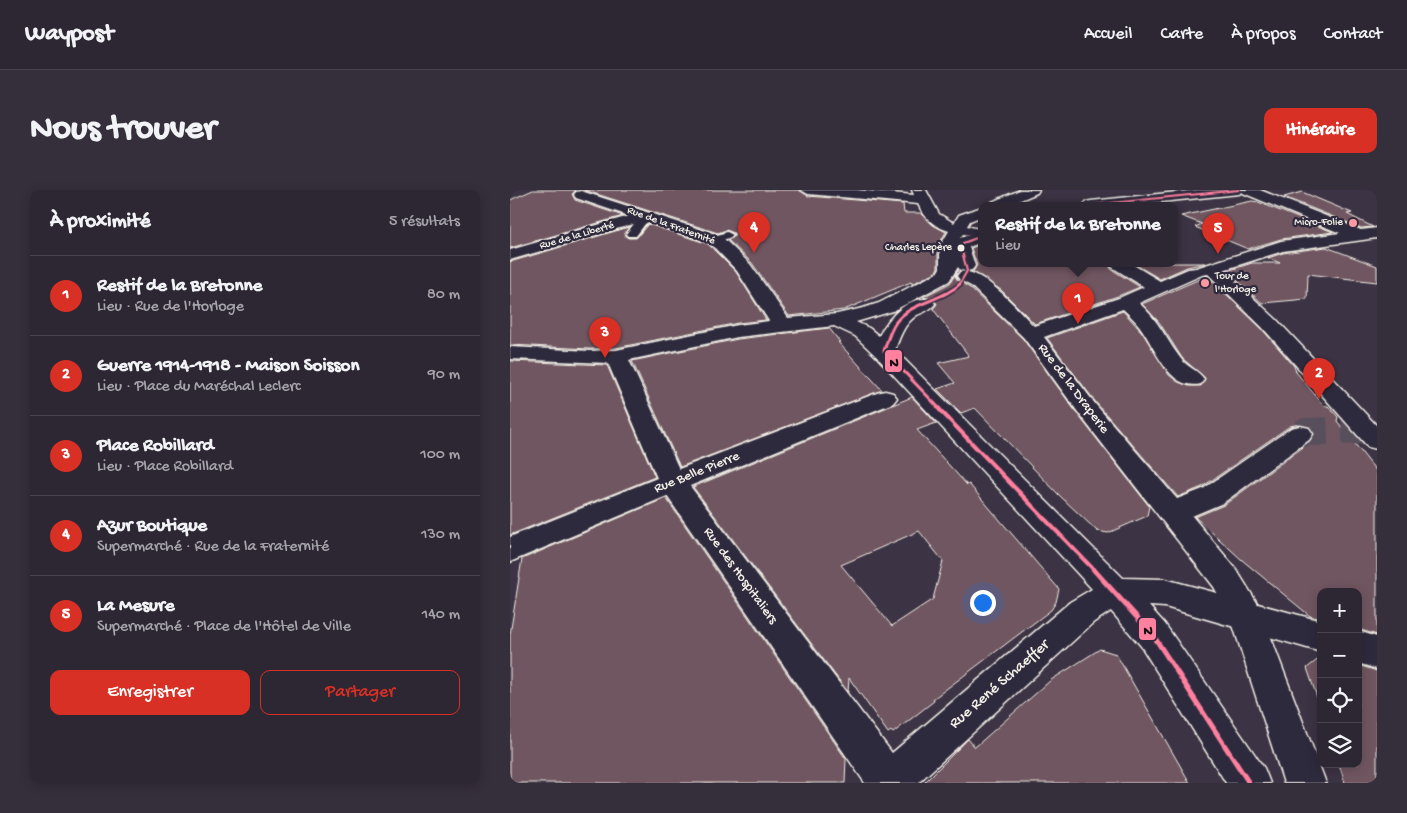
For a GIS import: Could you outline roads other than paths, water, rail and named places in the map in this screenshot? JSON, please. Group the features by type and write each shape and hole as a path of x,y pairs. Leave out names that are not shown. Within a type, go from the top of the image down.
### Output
{"street":[{"path":"808,190 921,195 933,218 945,226 969,219"},
{"path":"1004,202 1032,190"},
{"path":"1121,202 1239,190"},
{"path":"1248,190 1372,236"},
{"name":"Rue de la Fraternité","path":"588,193 646,217 721,237 782,325"},
{"name":"Rue de la Liberté","path":"510,255 646,217"},
{"path":"969,219 972,225 978,227"},
{"path":"969,219 978,230"},
{"path":"510,353 590,357 616,356 738,331 837,320 886,307 943,277 948,272 950,263 948,246 969,219"},
{"path":"1031,334 1126,302 1203,270 1281,246 1372,236"},
{"path":"884,351 898,320 907,312 961,283 966,276 966,263 961,247 963,243 978,237"},
{"path":"1124,267 1158,288"},
{"path":"1203,270 1269,323 1377,442"},
{"name":"Rue de la Draperie","path":"966,276 977,282 1031,334 1088,410 1225,578 1247,616 1305,783"},
{"path":"1126,302 1146,320 1174,365 1193,378"},
{"path":"837,320 862,332 884,351 1115,592 1153,635 1249,783"},
{"name":"Rue des Hospitaliers","path":"616,356 672,482 889,783"},
{"name":"Rue Belle Pierre","path":"510,550 672,482 885,398"},
{"path":"1171,513 1212,496 1300,434"},
{"path":"1115,592 1165,593 1317,636"},
{"name":"Rue René Schaeffer","path":"889,783 1082,612 1115,592"},
{"path":"1362,648 1377,653"}],"lane":[{"path":"632,234 646,217"}],"tunnel":[{"path":"1300,434 1306,432 1367,430"}],"place":[{"name":"Micro-Folie","path":"1353,223"},
{"name":"Charles Lepère","path":"961,248"},
{"name":"Azur Boutique","path":"754,253"},
{"name":"La Mesure","path":"1218,254"},
{"name":"Tour de l'Horloge","path":"1205,283"},
{"name":"Restif de la Bretonne","path":"1078,324"},
{"name":"Place Robillard","path":"605,358"},
{"name":"Guerre 1914-1918 - Maison Soisson","path":"1319,399"}]}
